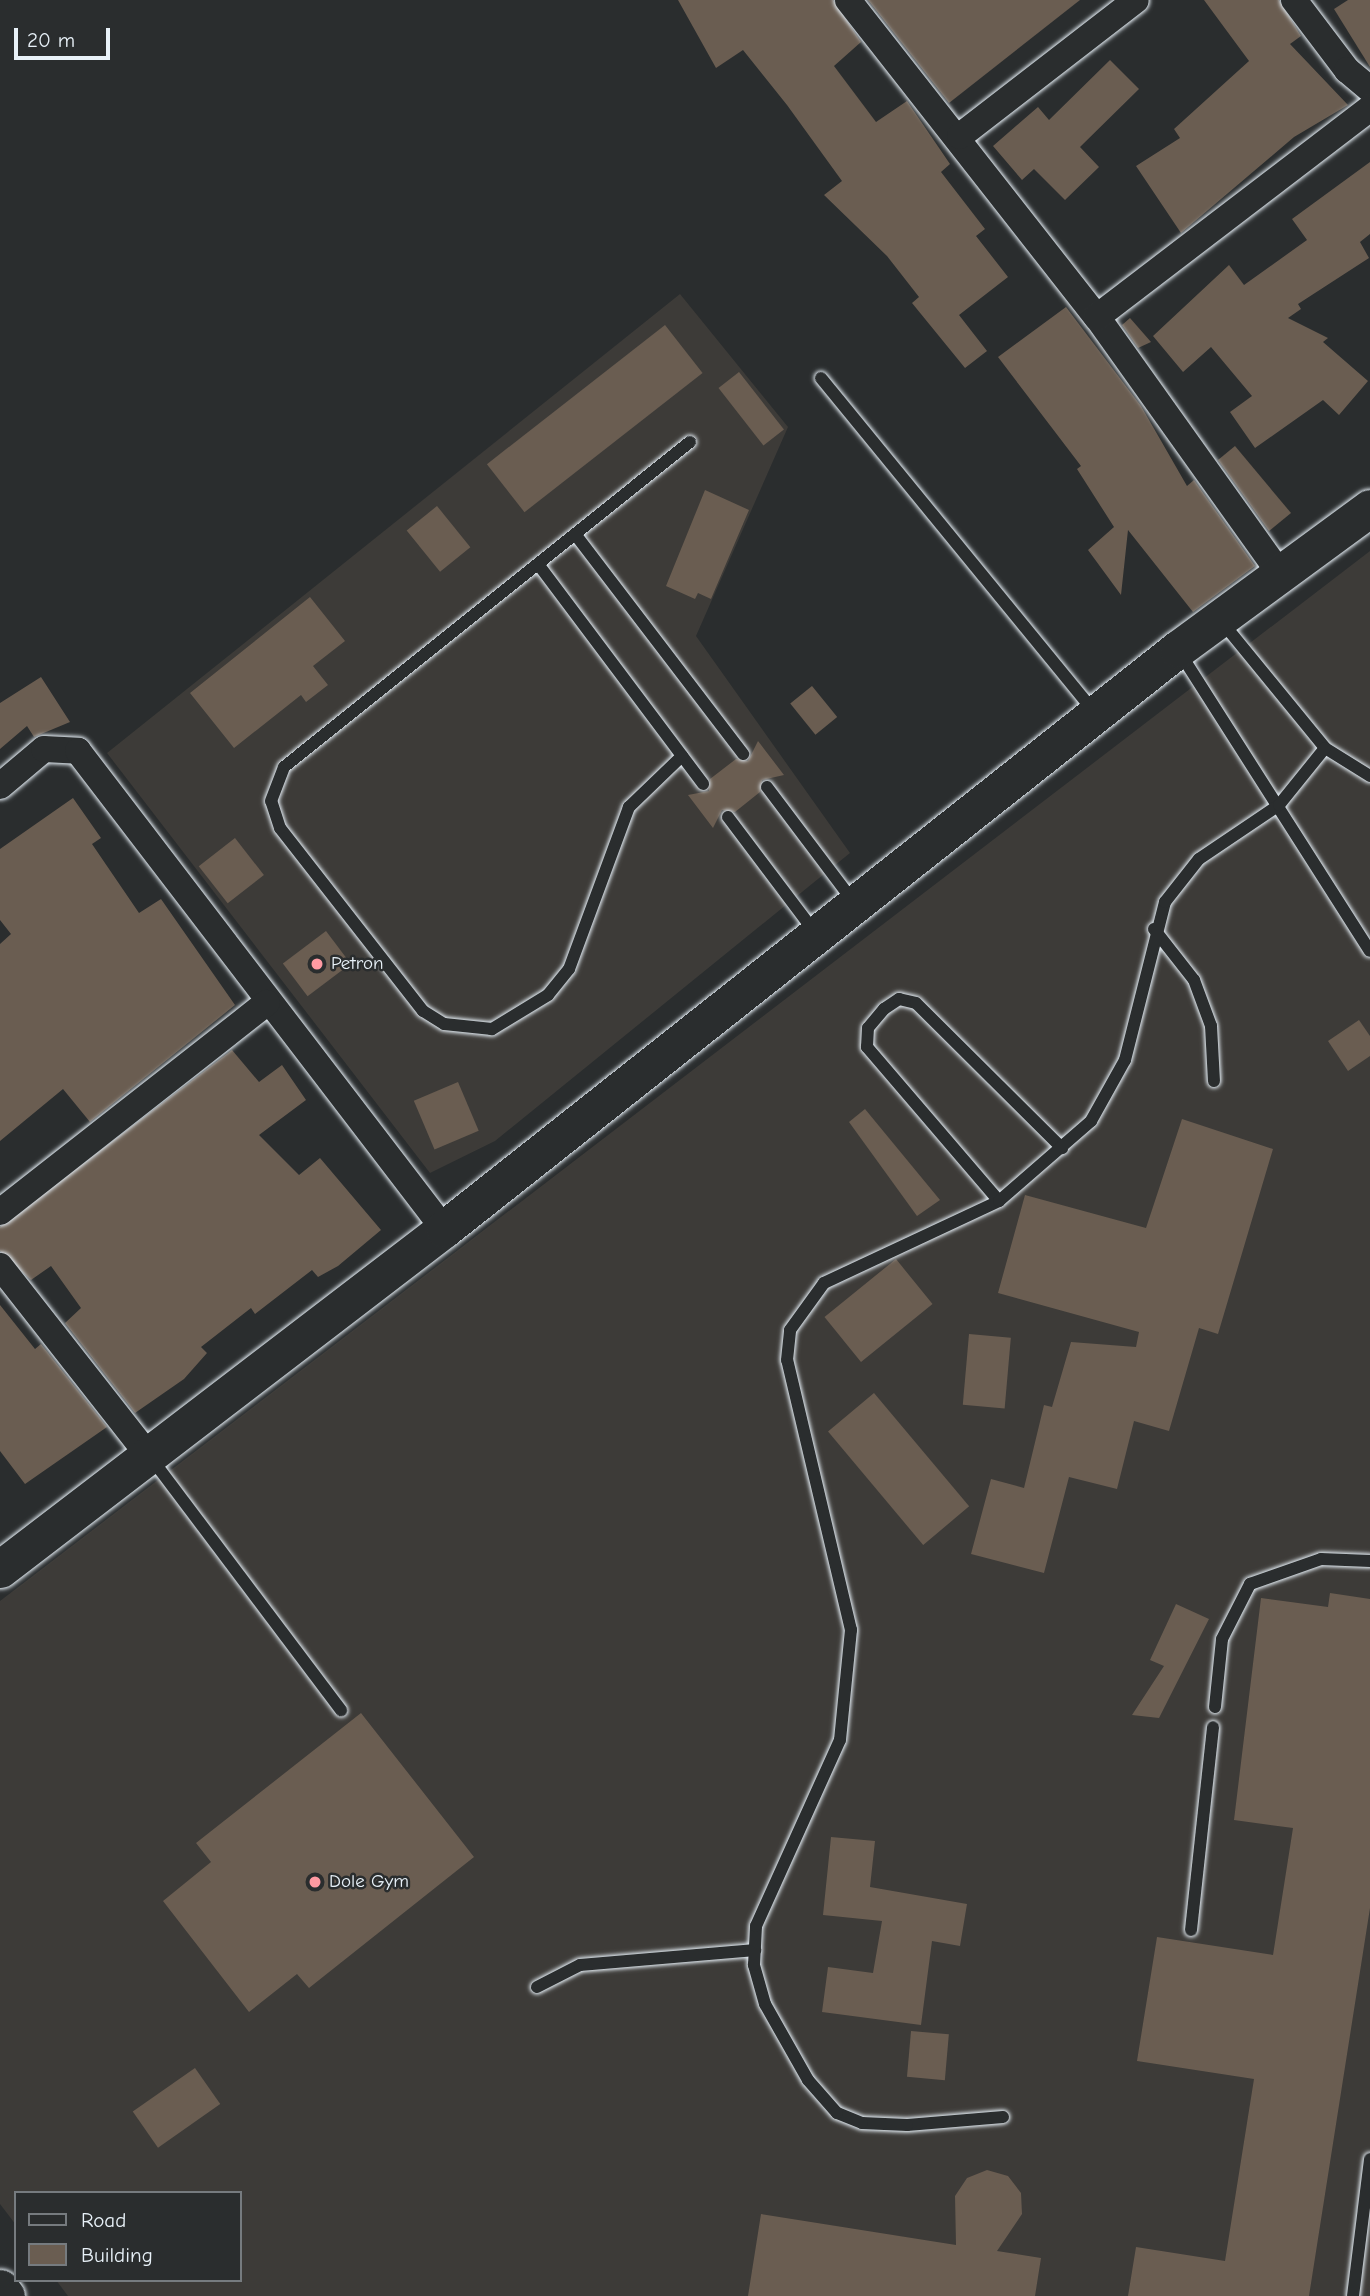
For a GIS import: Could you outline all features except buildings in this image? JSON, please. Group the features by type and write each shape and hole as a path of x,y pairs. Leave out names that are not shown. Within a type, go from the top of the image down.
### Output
{"main road":[{"path":"0,1569 150,1457 444,1229 1178,649 1370,508"},
{"path":"0,2288 6,2296"}],"street":[{"path":"848,0 960,136 1097,317 1280,574"},
{"path":"960,136 1136,0"},
{"path":"1294,0 1347,70 1370,89"},
{"path":"1097,317 1370,108"},
{"path":"0,786 44,749 78,751 267,1003 444,1229"},
{"path":"0,1212 267,1003"},
{"path":"0,1266 150,1457"}],"lane":[{"path":"821,378 1097,714"},
{"path":"682,756 629,807 569,969 530,1009 492,1029 444,1024 423,1011 279,828 271,801 284,767 690,442"},
{"path":"575,534 743,754"},
{"path":"538,564 703,784"},
{"path":"1220,619 1325,748 1370,776"},
{"path":"1178,649 1370,951"},
{"path":"1003,2117 907,2125 862,2123 836,2113 808,2080 765,2004 755,1950 757,1926 840,1740 851,1630 787,1360 790,1330 824,1283 999,1201 1091,1121 1125,1060 1154,929 1182,874 1279,805 1325,748"},
{"path":"767,787 856,904"},
{"path":"728,817 816,935"},
{"path":"1154,929 1194,980 1210,1026 1213,1081"},
{"path":"999,1201 867,1047 868,1028 884,1009 899,999 916,1003 1062,1148"},
{"path":"150,1457 341,1710"},
{"path":"1215,1707 1222,1639 1250,1584 1321,1559 1370,1561"},
{"path":"1191,1930 1213,1727"},
{"path":"537,1987 580,1965 755,1950"},
{"path":"1353,2296 1370,2159"}],"shaded area":[{"path":"680,294 788,427 696,636 850,853 495,1141 430,1173 107,753"},
{"path":"1370,551 1370,2296 68,2296 58,2282 242,2282 242,2191 14,2191 14,2222 0,2204 0,1601"}],"place":[{"name":"Petron","path":"317,964"},
{"name":"Dole Gym","path":"315,1882"}]}
